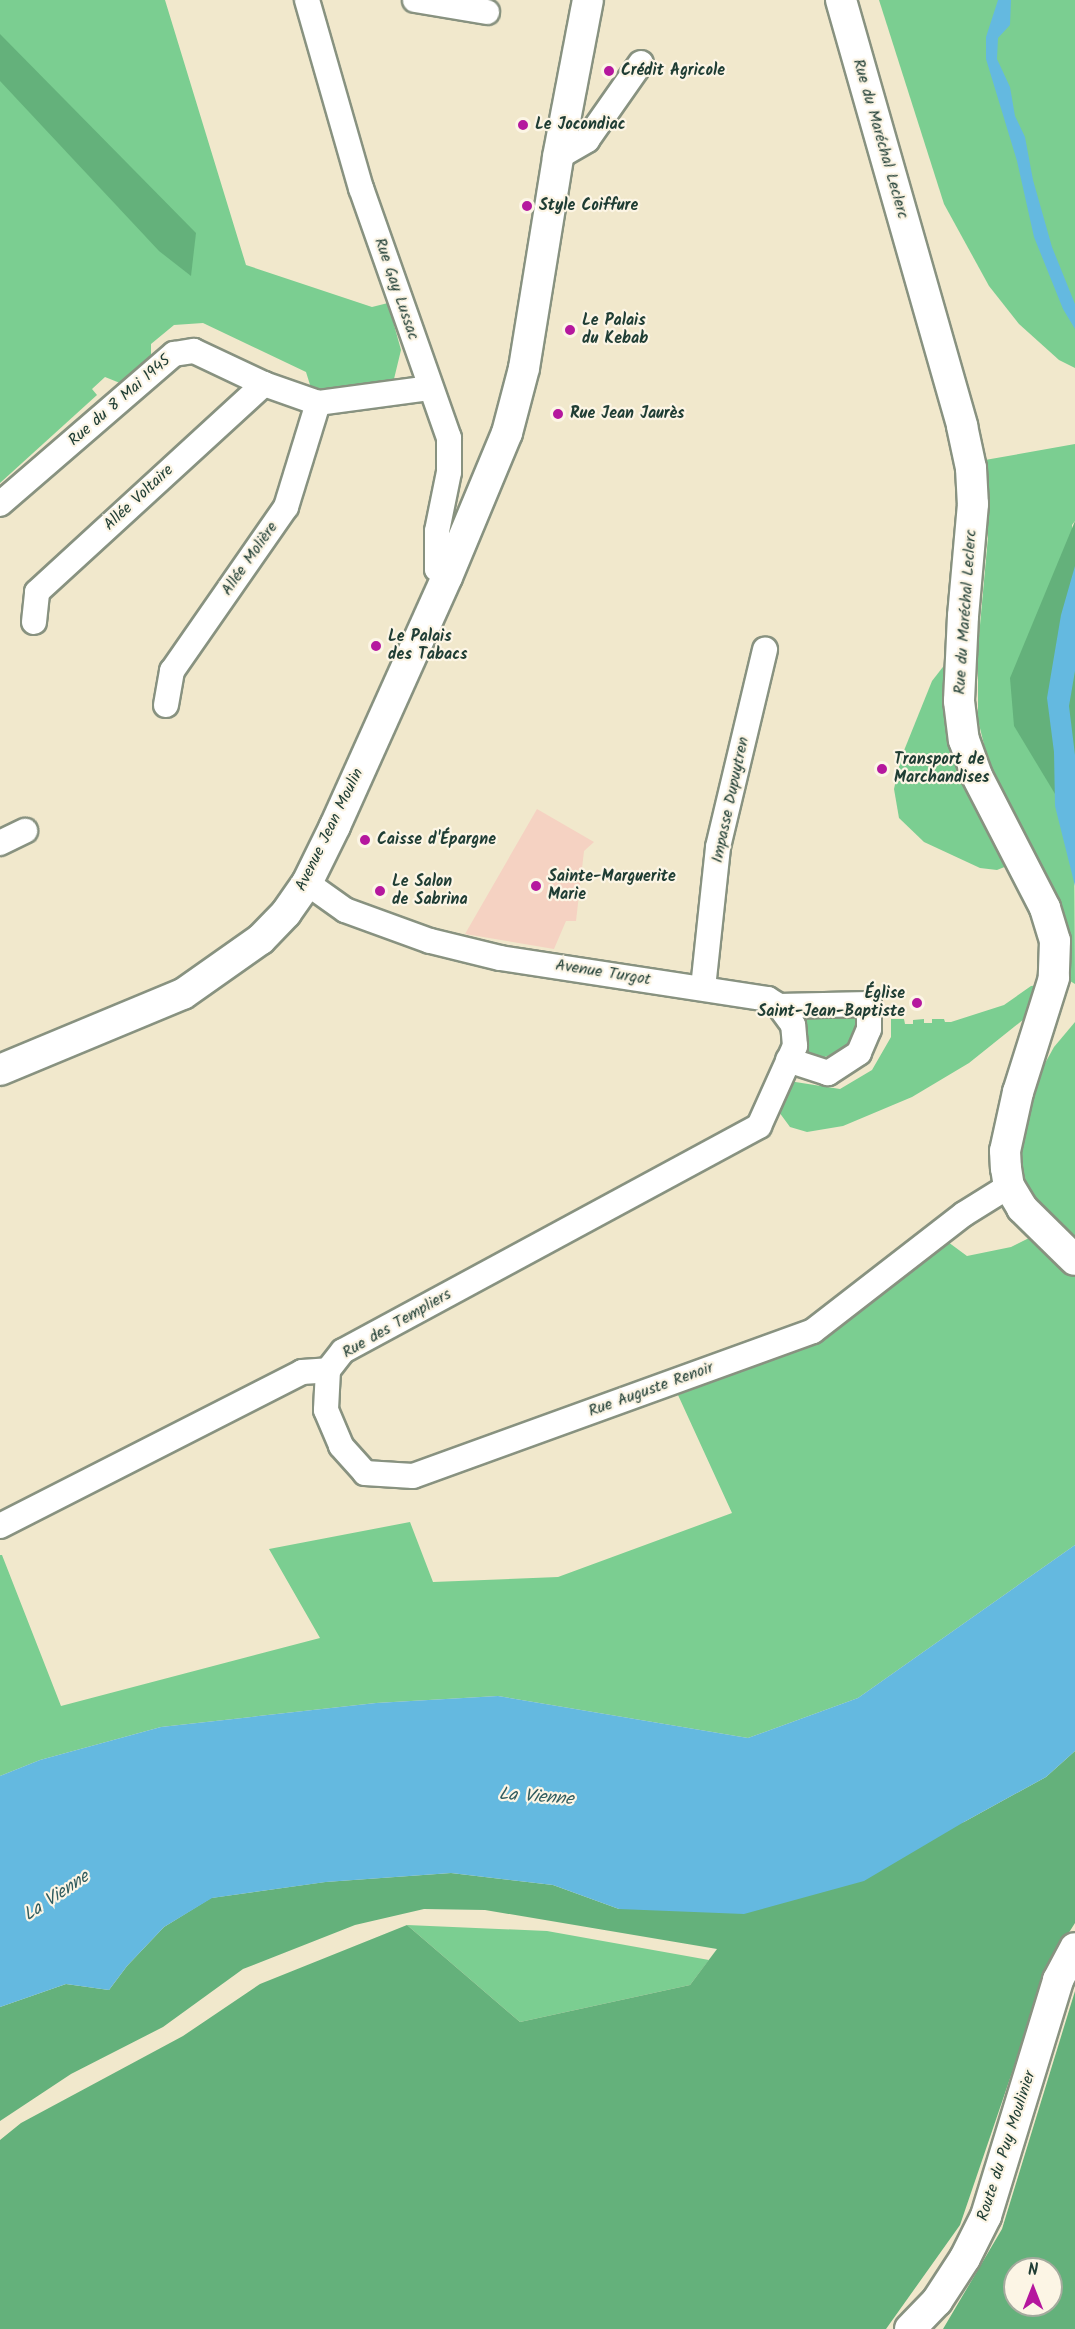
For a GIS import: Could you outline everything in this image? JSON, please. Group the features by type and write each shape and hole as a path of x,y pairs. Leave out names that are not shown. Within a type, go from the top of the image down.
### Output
{"main road":[{"path":"447,577 495,464 510,422 524,368 558,157 588,0"},
{"name":"Rue du Maréchal Leclerc","path":"841,0 962,426 971,468 974,504 963,616 959,701 964,740 976,776 1045,908 1055,940 1054,978 1018,1092 1005,1151 1009,1186 1022,1208 1075,1260"},
{"name":"Avenue Jean Moulin","path":"0,1070 183,994 261,939 285,913 307,883 335,826 447,577"},
{"name":"Route du Puy Moulinier","path":"910,2329 937,2301 965,2258 986,2216 1058,1980 1075,1948"}],"street":[{"name":"Rue Gay Lussac","path":"307,0 361,188 449,438 449,472 437,531 437,569 447,577"},
{"path":"415,0 487,12"},
{"path":"558,157 587,140 641,63"},
{"name":"Rue du 8 Mai 1945","path":"0,504 174,354 194,351 264,384 318,403 430,388"},
{"name":"Allée Voltaire","path":"34,622 36,592 264,384"},
{"name":"Allée Molière","path":"166,705 172,671 286,507 318,403"},
{"name":"Impasse Dupuytren","path":"703,988 718,847 765,650"},
{"path":"0,843 25,831"},
{"name":"Avenue Turgot","path":"307,883 345,910 430,940 500,958 768,999 779,1006"},
{"path":"869,1004 869,1029 860,1053 828,1073 788,1060 795,1046 793,1025 779,1006 869,1004"},
{"name":"Rue des Templiers","path":"0,1526 302,1372 328,1370 343,1352 759,1126 788,1060"},
{"name":"Rue Auguste Renoir","path":"328,1370 326,1410 341,1446 365,1473 413,1476 813,1331 964,1215 1009,1186"}],"shaded area":[{"name":"Sainte-Marguerite Marie","path":"537,809 594,842 584,851 576,921 566,921 554,949 465,934"}],"green space":[{"path":"0,0 165,0 246,265 372,307 388,303 401,350 394,379 357,390 311,388 306,372 203,323 174,325 151,344 151,360 120,383 105,377 92,389 97,395 0,483"},
{"path":"879,0 1075,0 1075,368 1059,360 1019,324 989,286 944,204"},
{"path":"0,34 196,233 191,276 159,251 0,81"},
{"path":"1075,444 1075,521 1072,525 1075,984 1070,981 1068,941 1050,887 988,761 978,720 978,647 988,537 985,460"},
{"path":"1075,521 1075,827 1014,726 1010,678"},
{"path":"953,654 1007,866 997,870 980,868 924,842 899,818 894,789 901,758 932,681"},
{"path":"1040,985 1029,1015 969,1063 912,1097 843,1126 807,1132 790,1127 779,1112 789,1081 840,1089 872,1070 891,1037 891,1019 904,1019 905,1024 913,1024 913,1020 924,1019 924,1023 932,1023 932,1019 944,1019 945,1022 951,1022 1004,1005 1031,986"},
{"path":"859,1013 861,1030 853,1047 819,1059 805,1056 800,1017"},
{"path":"1075,1022 1075,1241 1047,1218 1020,1177 1020,1138 1039,1074 1054,1047"},
{"path":"1029,1238 1075,1274 1075,1545 858,1698 748,1738 498,1696 376,1703 161,1727 40,1760 0,1776 0,1555 2,1555 61,1706 320,1638 269,1549 410,1522 433,1582 558,1577 732,1513 678,1395 828,1337 948,1242 967,1256 1011,1247"},
{"path":"1075,1751 1075,1923 1049,1964 960,2225 886,2329 0,2329 0,2140 21,2123 183,2036 260,1984 407,1925 520,2022 690,1985 717,1949 485,1910 424,1909 355,1925 243,1969 163,2027 71,2074 0,2121 0,2007 66,1984 109,1990 127,1966 164,1927 211,1898 325,1882 451,1873 553,1885 619,1909 964,1822 1046,1777"},
{"path":"407,1925 547,1931 709,1960 690,1985 520,2022"},
{"path":"1075,1991 1075,2329 943,2329 1002,2229"}],"water":[{"path":"998,0 1011,0 1010,25 998,38 997,59 1010,87 1015,116 1025,137 1033,180 1052,247 1075,304 1075,329 1063,309 1034,237 1017,161 986,59 986,37"},
{"path":"1075,566 1075,671 1069,706 1075,755 1075,886 1055,806 1054,752 1047,698 1061,615"},
{"name":"La Vienne","path":"1075,1545 1075,1751 1046,1777 864,1881 744,1914 619,1909 553,1885 451,1873 326,1882 212,1898 164,1927 127,1966 109,1990 66,1984 0,2007 0,1776 40,1760 161,1727 376,1703 498,1696 748,1738 858,1698"}],"place":[{"name":"Crédit Agricole","path":"609,71"},
{"name":"Le Jocondiac","path":"523,125"},
{"name":"Style Coiffure","path":"527,206"},
{"name":"Le Palais du Kebab","path":"570,330"},
{"name":"Rue Jean Jaurès","path":"558,414"},
{"name":"Le Palais des Tabacs","path":"376,646"},
{"name":"Transport de Marchandises","path":"882,769"},
{"name":"Caisse d'Épargne","path":"365,840"},
{"name":"Sainte-Marguerite Marie","path":"536,886"},
{"name":"Le Salon de Sabrina","path":"380,891"},
{"name":"Église Saint-Jean-Baptiste","path":"917,1003"}]}
